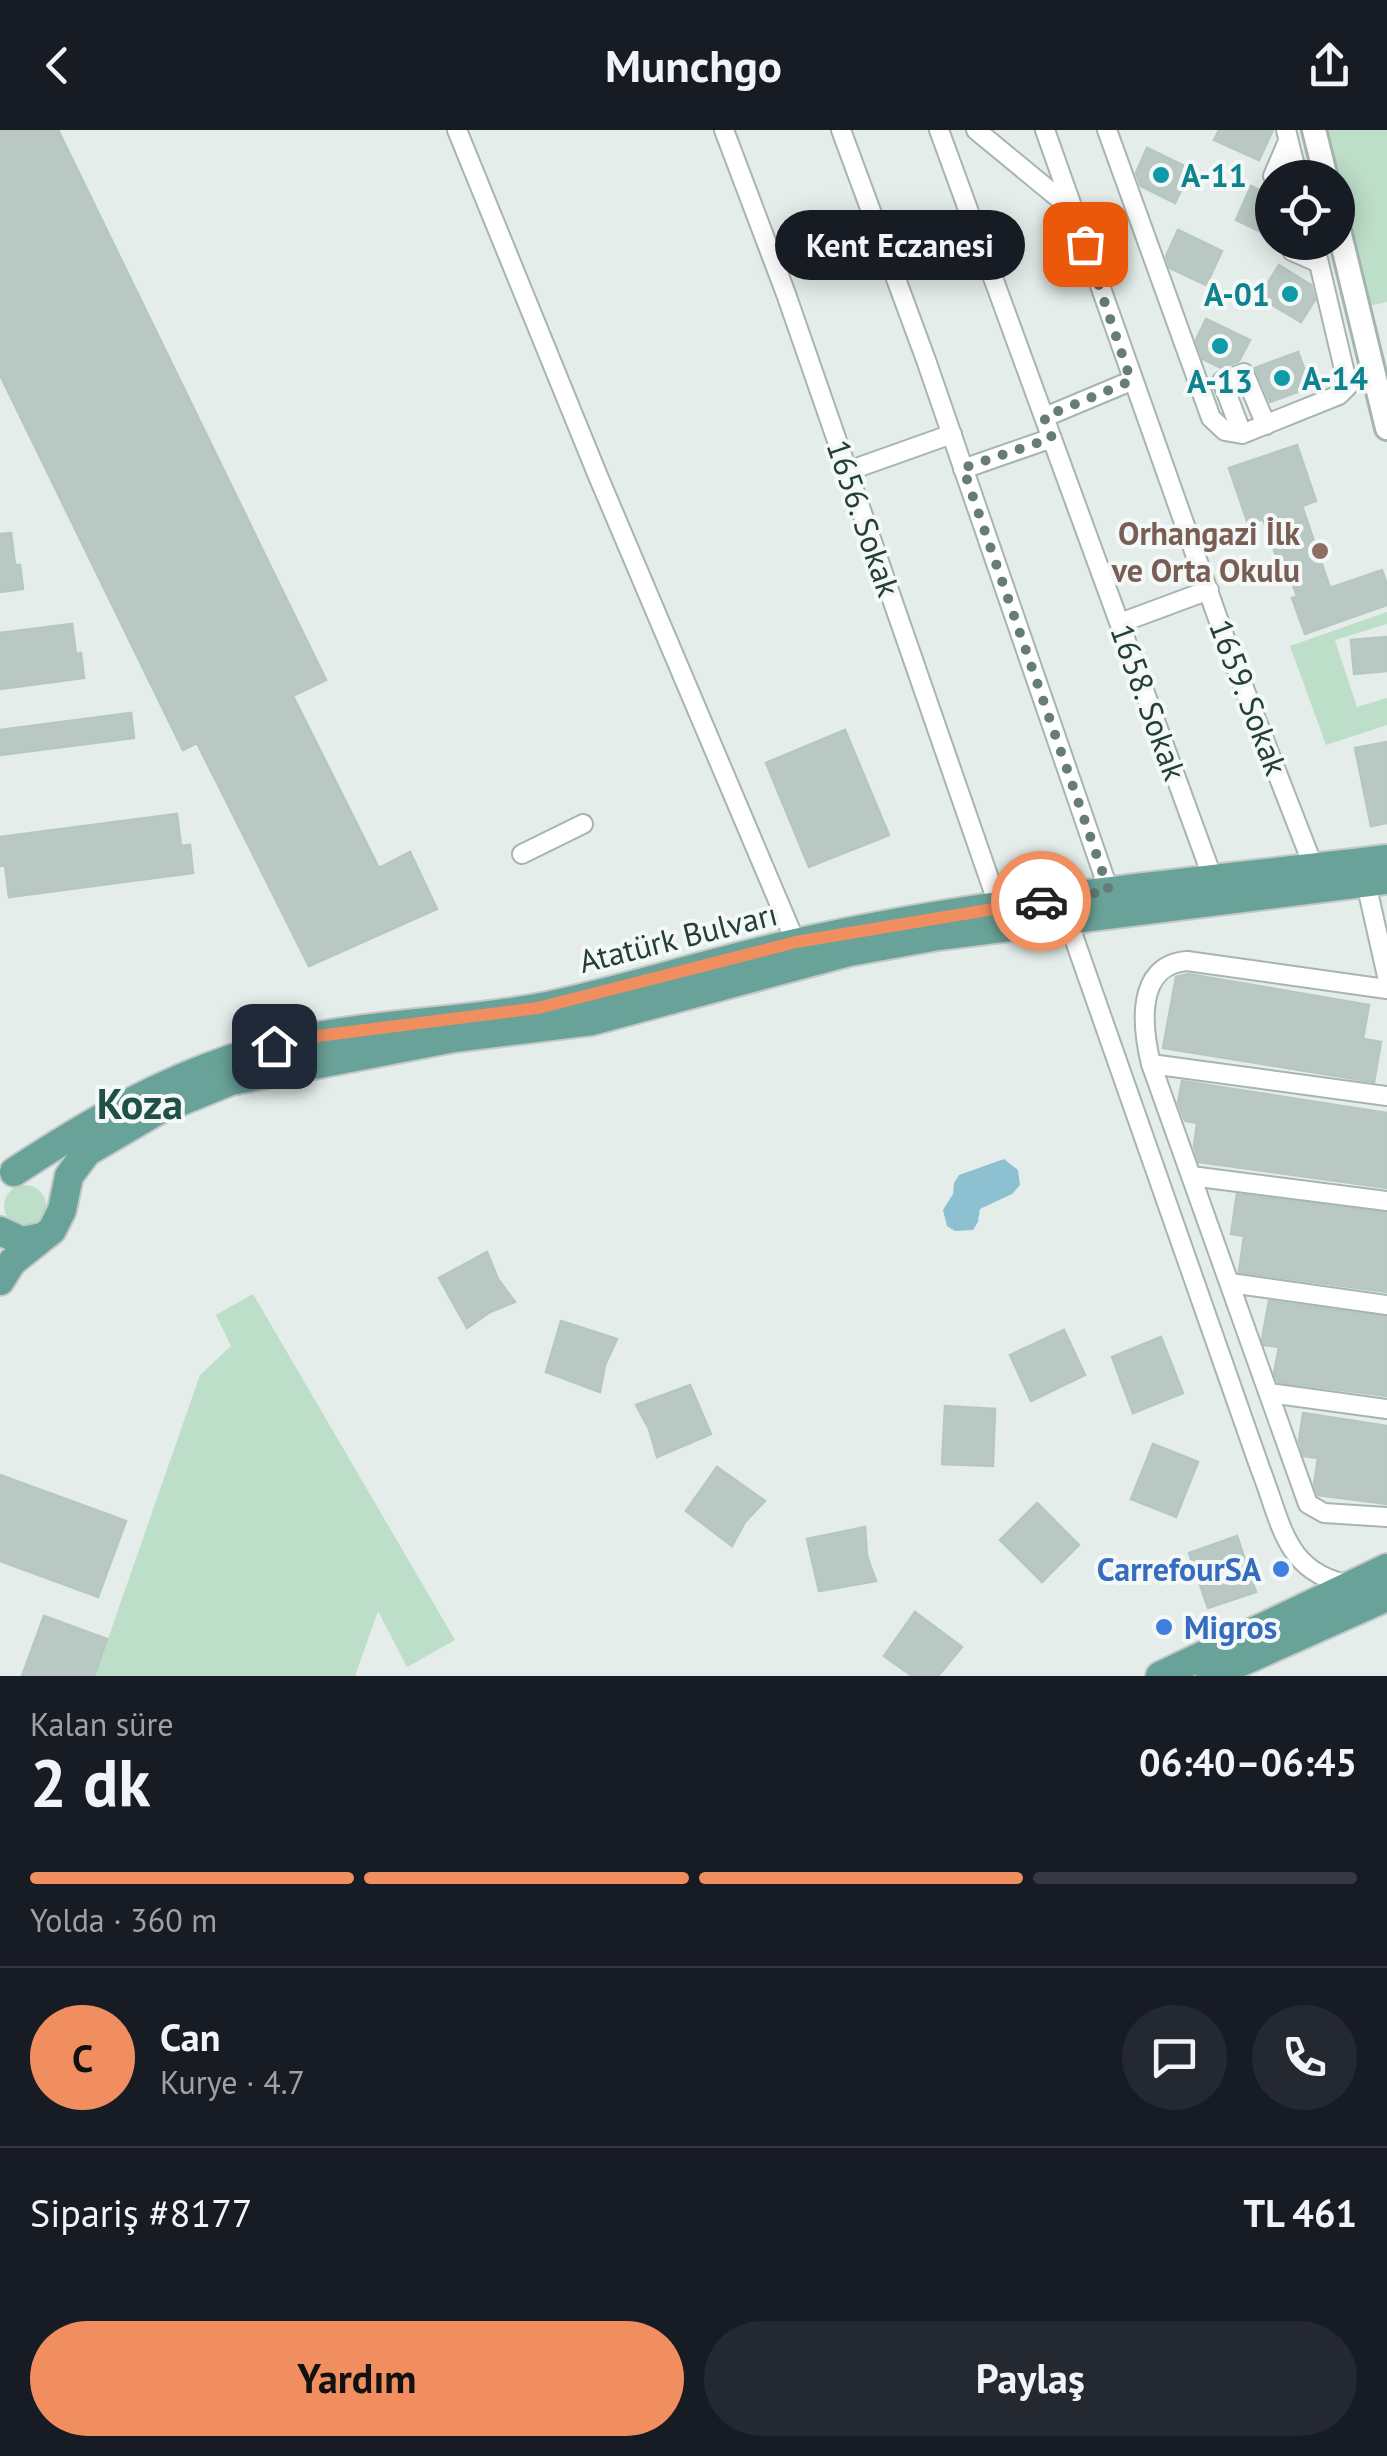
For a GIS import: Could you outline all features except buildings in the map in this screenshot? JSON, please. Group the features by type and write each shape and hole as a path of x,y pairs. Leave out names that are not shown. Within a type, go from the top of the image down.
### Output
{"main road":[{"name":"Atatürk Bulvarı","path":"589,1009 796,942 1109,891 1387,858"},
{"name":"Atatürk Bulvarı","path":"7,1176 101,1116 156,1087 244,1055 454,1038 938,936 1376,882"},
{"name":"Atatürk Bulvarı","path":"0,1282 12,1262 52,1230 62,1210 69,1176 79,1160 166,1107 313,1050"},
{"name":"Atatürk Bulvarı","path":"7,1176 26,1170 46,1177 59,1193 62,1210"},
{"path":"0,1270 0,1234 22,1242 42,1238"},
{"path":"1160,1676 1387,1568"},
{"path":"1210,1676 1387,1596"}],"street":[{"path":"457,130 598,476 796,942"},
{"name":"1656. Sokak","path":"724,130 848,470 1000,908"},
{"path":"840,130 952,434 1109,891"},
{"name":"1658. Sokak","path":"938,130 1213,879"},
{"path":"976,130 1074,210"},
{"name":"1659. Sokak","path":"1045,130 1131,381 1314,868"},
{"path":"1108,130 1214,423 1231,434 1266,425 1338,395 1348,386 1318,260"},
{"path":"1314,130 1322,160"},
{"path":"1278,160 1287,135"},
{"path":"1287,135 1293,160"},
{"path":"1312,260 1319,263"},
{"path":"1346,260 1387,428"},
{"path":"1201,390 1244,373 1266,425"},
{"path":"1044,417 1131,381"},
{"path":"1222,381 1242,434"},
{"path":"848,470 952,434"},
{"path":"963,468 1052,438"},
{"path":"1120,623 1208,590"},
{"path":"522,854 583,824"},
{"path":"1376,882 1387,976"},
{"path":"1068,922 1293,1551 1315,1574 1352,1585"},
{"path":"1387,989 1171,962 1153,979 1146,1008 1150,1064 1311,1508 1334,1514 1387,1517"},
{"path":"1150,1064 1387,1096"},
{"path":"1191,1176 1387,1201"},
{"path":"1230,1283 1387,1305"},
{"path":"1268,1393 1387,1409"}],"green space":[{"path":"1328,130 1387,130 1387,302 1364,307 1354,260 1355,160 1334,160"},
{"path":"1387,612 1387,624 1335,640 1357,707 1387,698 1387,725 1326,745 1290,646"},
{"path":"25,1185 40,1191 46,1206 40,1221 25,1227 10,1221 4,1206 10,1191"},
{"path":"253,1294 455,1640 407,1667 378,1611 355,1676 95,1676 200,1375 231,1346 216,1315"}],"water":[{"path":"1004,1159 1018,1170 1020,1185 1012,1194 980,1209 973,1230 955,1231 947,1226 943,1210 959,1175"}],"way so far":[{"path":"1041,901 1109,891 963,468 1052,438 1044,417 1131,381 1085,244"}],"place":[{"name":"A-11","path":"1161,175"},
{"name":"Kent Eczanesi","path":"1085,244"},
{"name":"A-01","path":"1290,294"},
{"name":"A-13","path":"1220,346"},
{"name":"A-14","path":"1282,378"},
{"name":"Orhangazi İlk ve Orta Okulu","path":"1320,551"},
{"name":"CarrefourSA","path":"1281,1569"},
{"name":"Migros","path":"1164,1627"}],"district":[{"name":"Koza","path":"140,1103"}],"route":[{"path":"274,1046 310,1037 538,1008 796,942 1041,901"}]}
